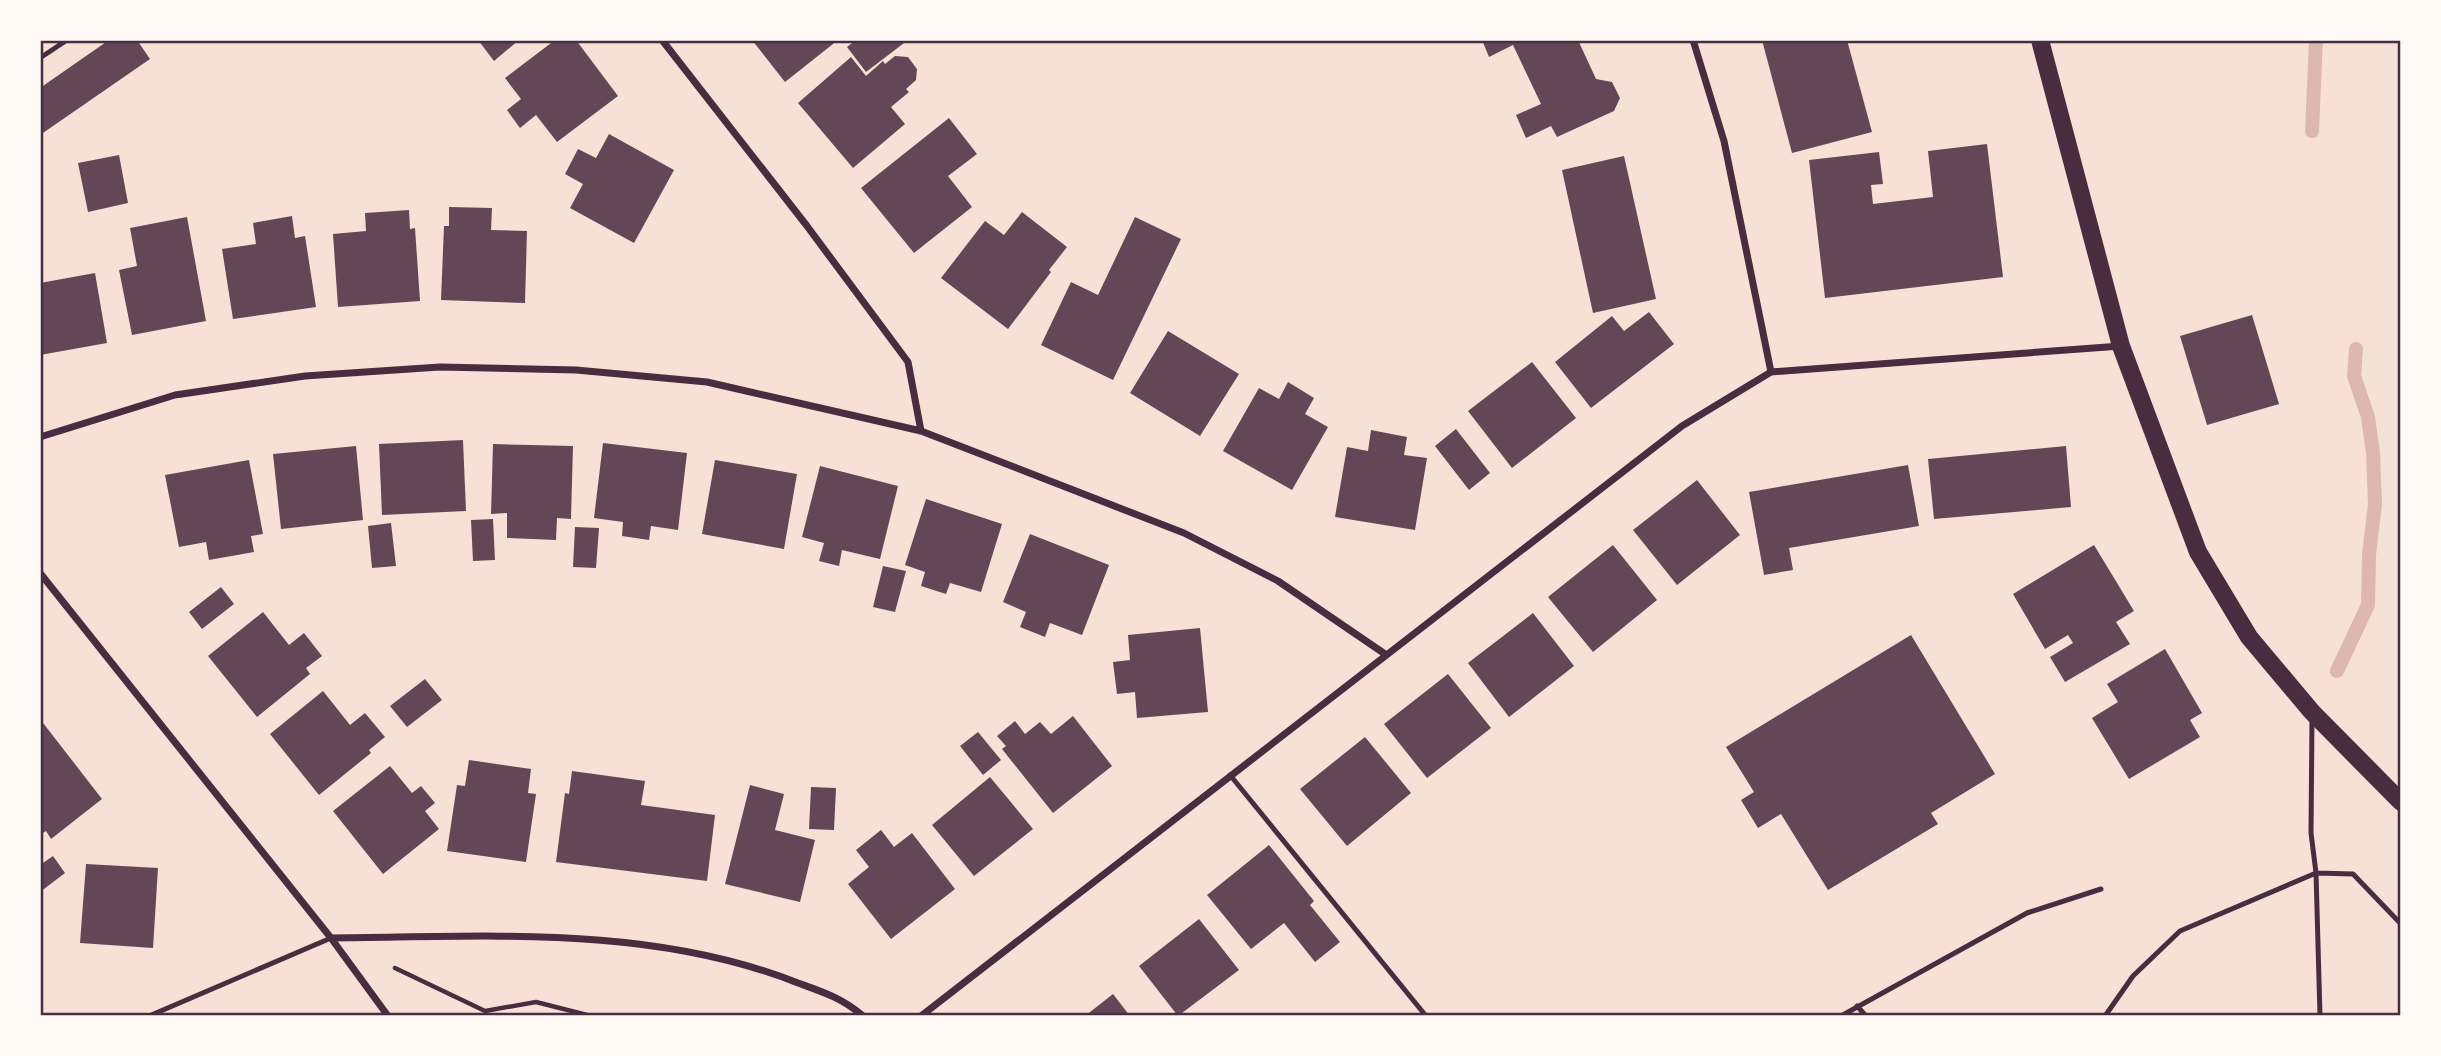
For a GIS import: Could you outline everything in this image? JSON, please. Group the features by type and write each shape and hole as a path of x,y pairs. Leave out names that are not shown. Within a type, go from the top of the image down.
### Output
{"main road":[{"path":"2040,40 2121,346 2198,552 2249,637 2312,712 2401,802"}],"street":[{"path":"662,40 807,226 908,362 921,431"},
{"path":"1693,40 1724,141 1771,372"},
{"path":"921,1016 1682,426 1771,372 2121,346"},
{"path":"40,437 175,395 305,376 440,367 576,370 707,382 921,431 1184,533 1278,581 1385,654"},
{"path":"40,573 331,938 388,1016"},
{"path":"331,938 608,939 703,954 771,972 847,1002 863,1016"}],"lane":[{"path":"40,58 67,40"},
{"path":"2312,712 2311,833 2316,873 2320,1016"},
{"path":"1230,775 1426,1016"},
{"path":"2105,1016 2133,976 2180,931 2316,873 2353,874 2401,924"},
{"path":"1840,1016 2026,913 2101,889"},
{"path":"149,1016 331,938"},
{"path":"1857,1006 1866,1016"}],"path":[{"path":"390,966 485,1013 536,1002 591,1016"}],"building":[{"path":"109,40 137,40 150,59 40,135 40,88"},
{"path":"478,40 519,40 494,61"},
{"path":"555,40 576,40 618,96 557,142 536,115 520,128 507,110 521,99 505,78"},
{"path":"752,40 838,40 785,82"},
{"path":"856,40 908,40 866,72 847,47"},
{"path":"1482,40 1578,40 1596,79 1612,82 1620,98 1614,111 1557,137 1551,126 1526,138 1516,115 1541,104 1513,45 1489,57"},
{"path":"1762,40 1847,40 1872,132 1792,153"},
{"path":"895,56 908,57 917,69 916,80 906,89 909,92 891,107 905,124 853,168 798,103 851,57 866,76 883,61 885,64"},
{"path":"949,118 977,154 948,176 972,207 914,253 861,188"},
{"path":"609,134 674,170 634,243 570,208 583,184 565,174 578,149 596,158"},
{"path":"1987,144 2003,277 1825,298 1809,160 1879,152 1883,184 1871,185 1873,204 1933,197 1928,151"},
{"path":"119,155 128,203 88,212 78,163"},
{"path":"1624,156 1656,299 1593,313 1562,170"},
{"path":"449,207 492,208 491,230 527,231 525,303 441,300 444,226 449,226"},
{"path":"409,210 410,229 415,228 420,301 338,307 333,234 366,231 365,213"},
{"path":"1022,212 1067,247 1008,329 941,278 985,221 1004,235"},
{"path":"292,216 295,238 305,236 316,307 233,319 222,249 256,244 253,223"},
{"path":"187,217 206,321 132,335 119,270 137,266 130,228"},
{"path":"1135,217 1181,239 1113,380 1041,345 1071,282 1098,295"},
{"path":"95,273 107,343 40,355 40,283"},
{"path":"1649,312 1674,344 1591,408 1555,362 1612,316 1624,331"},
{"path":"2252,315 2279,404 2207,425 2180,336"},
{"path":"1168,331 1239,374 1200,436 1130,393"},
{"path":"1532,362 1576,418 1512,468 1468,411"},
{"path":"1288,382 1314,398 1305,414 1328,427 1292,490 1223,451 1259,388 1279,399"},
{"path":"1456,429 1490,473 1469,490 1435,446"},
{"path":"1371,430 1407,437 1404,455 1427,458 1415,530 1335,517 1347,447 1368,451"},
{"path":"463,440 466,511 382,515 379,444"},
{"path":"603,443 687,453 678,530 651,526 649,540 622,536 623,522 594,518"},
{"path":"493,444 573,446 571,519 557,518 556,540 507,538 507,513 491,514"},
{"path":"356,446 363,520 281,529 273,454"},
{"path":"2066,446 2071,507 1934,519 1928,459"},
{"path":"249,460 263,534 251,536 254,552 209,560 206,542 179,547 165,475"},
{"path":"715,460 797,474 784,549 702,534"},
{"path":"1908,465 1919,526 1789,548 1793,570 1764,575 1749,492"},
{"path":"820,466 898,486 880,559 842,550 839,566 819,561 824,543 802,537"},
{"path":"1697,480 1740,535 1677,585 1633,530"},
{"path":"926,499 1002,524 981,592 950,583 946,594 921,586 925,572 905,565"},
{"path":"493,519 495,560 473,561 471,520"},
{"path":"391,523 396,566 372,568 368,526"},
{"path":"575,527 599,528 596,568 573,567"},
{"path":"1030,534 1109,565 1082,635 1050,623 1045,637 1020,627 1026,612 1003,602"},
{"path":"1613,545 1657,600 1593,652 1548,597"},
{"path":"2094,545 2134,611 2116,622 2130,644 2065,682 2050,657 2073,643 2068,635 2045,649 2013,594"},
{"path":"883,566 906,571 895,612 873,607"},
{"path":"221,587 234,604 202,629 189,612"},
{"path":"263,612 289,645 304,633 322,656 306,668 310,674 257,717 208,656"},
{"path":"1533,613 1574,666 1509,717 1468,663"},
{"path":"1200,628 1208,712 1137,718 1135,692 1117,694 1113,662 1130,660 1128,635"},
{"path":"1911,635 1995,774 1931,813 1938,824 1828,890 1781,814 1758,828 1741,800 1754,792 1726,747"},
{"path":"2165,649 2202,713 2190,720 2200,737 2129,779 2092,718 2118,702 2107,684"},
{"path":"1448,674 1491,728 1427,778 1384,724"},
{"path":"425,679 442,700 407,727 390,706"},
{"path":"323,691 350,725 365,713 385,737 369,750 371,753 319,795 270,734"},
{"path":"1073,716 1112,766 1053,813 1002,749 1006,746 997,736 1015,721 1025,734 1040,722 1051,734"},
{"path":"40,719 102,799 51,839 46,831 40,835"},
{"path":"978,732 1001,760 983,775 960,746"},
{"path":"1365,737 1411,793 1347,846 1300,789"},
{"path":"469,760 531,769 528,793 536,794 526,862 447,851 457,785 465,786"},
{"path":"390,766 412,793 421,786 435,803 425,811 439,829 383,874 333,811"},
{"path":"572,771 645,781 641,805 715,815 707,881 556,862 565,793 569,794"},
{"path":"990,777 1033,829 974,876 932,825"},
{"path":"750,785 784,794 775,830 815,840 800,902 725,884"},
{"path":"811,787 836,788 834,830 809,829"},
{"path":"881,830 894,847 912,833 955,889 891,939 848,884 869,867 856,850"},
{"path":"1269,845 1314,901 1310,905 1340,942 1315,962 1284,923 1251,949 1207,895"},
{"path":"53,856 65,873 40,892 40,865"},
{"path":"86,864 158,868 153,948 80,943"},
{"path":"1199,919 1239,970 1178,1016 1139,966"},
{"path":"1113,994 1130,1016 1085,1016"}],"waterway":[{"path":"2312,131 2316,40"},
{"path":"2337,671 2368,605 2369,555 2375,504 2368,417 2354,376 2356,349"}]}
